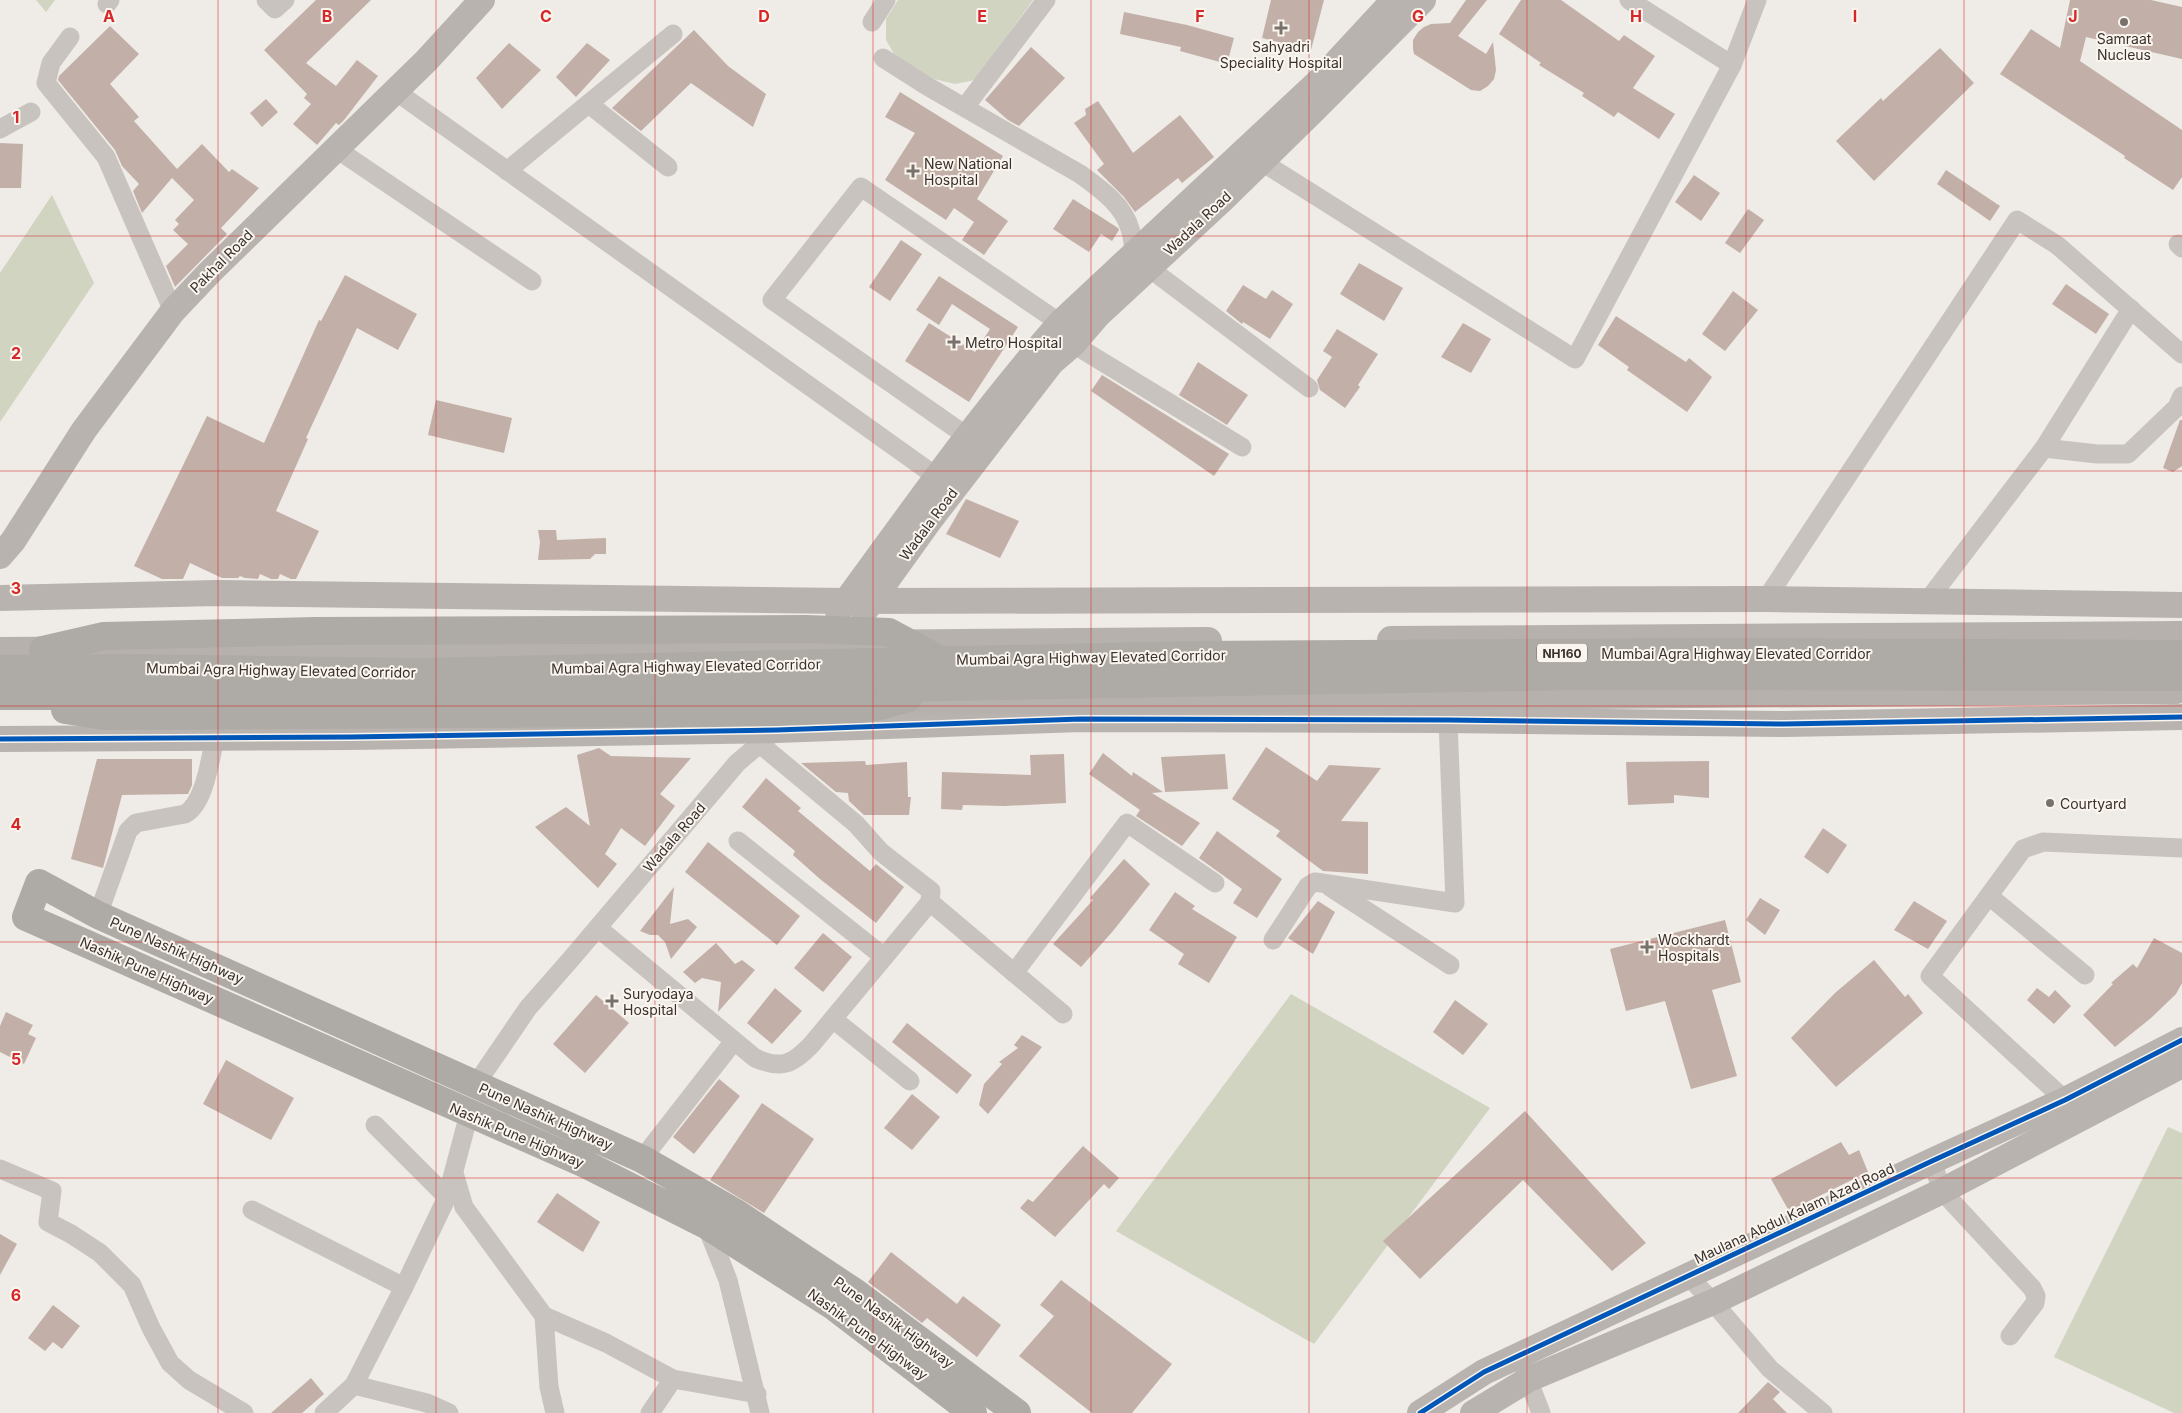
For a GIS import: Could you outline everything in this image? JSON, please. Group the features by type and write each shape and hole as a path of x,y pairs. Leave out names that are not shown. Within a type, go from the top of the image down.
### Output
{"highway":[{"path":"43,650 104,636 315,631 806,629 889,632 943,661"},
{"name":"Mumbai Agra Highway Elevated Corridor","path":"0,669 120,668 422,672 1203,654 1712,652 2182,654"},
{"name":"Mumbai Agra Highway Elevated Corridor","path":"0,696 268,696 1577,676 2182,677"},
{"path":"44,706 105,716 843,712 880,706 945,687"},
{"name":"Pune Nashik Highway","path":"26,917 39,883 98,915 642,1159 736,1213 856,1292 1017,1413"},
{"name":"Nashik Pune Highway","path":"26,917 585,1164 706,1225 833,1306 974,1413"}],"main road":[{"path":"0,651 2182,634"},
{"path":"0,707 2182,690"}],"street":[{"path":"266,0 275,9 285,0"},
{"name":"Pakhal Road","path":"0,556 12,541 84,430 173,311 335,148 426,61 482,0"},
{"path":"872,22 886,0"},
{"path":"965,107 1046,0"},
{"name":"Wadala Road","path":"1253,156 1394,0"},
{"name":"Wadala Road","path":"788,702 814,644 937,477 1030,357 1067,333 1141,260 1423,0"},
{"path":"1629,0 1732,65"},
{"path":"1253,156 1575,359 1732,65 1757,0"},
{"path":"507,171 673,34"},
{"path":"70,37 51,62 46,83 106,157 173,311"},
{"path":"883,58 927,86 1080,174 1103,191 1120,209 1130,228 1141,260 1309,388"},
{"path":"394,90 937,477"},
{"path":"589,104 668,166"},
{"path":"0,129 31,112"},
{"path":"335,148 532,281"},
{"path":"968,437 772,300 861,187 1067,333 1242,447"},
{"path":"1766,599 2017,220 2057,246 2182,354"},
{"path":"1928,600 2044,448 2132,309"},
{"name":"Wadala Road","path":"476,1084 528,1008 737,763 764,735 788,702 842,644 930,520 1051,363 1067,333"},
{"path":"2044,448 2097,454 2128,454 2177,407 2182,396"},
{"path":"0,598 217,593 846,602 1766,599 2182,604"},
{"path":"0,739 764,735 1081,720 1448,720 1784,724 2182,717"},
{"path":"1273,940 1308,886 1315,882 1455,903 1448,720"},
{"path":"598,928 755,1058 769,1064 785,1064 800,1057 833,1019 930,902 931,891 881,852 850,818 764,735"},
{"path":"98,915 128,831 136,823 185,814 192,810 198,802 215,738"},
{"path":"1014,973 1127,823 1215,883"},
{"path":"738,841 884,957"},
{"path":"2070,1111 1930,976 2023,849 2043,842 2182,848"},
{"path":"1324,884 1450,965"},
{"path":"1989,896 2085,975"},
{"path":"930,902 1063,1014"},
{"path":"833,1019 910,1081"},
{"name":"Maulana Abdul Kalam Azad Road","path":"1420,1413 1484,1372 1523,1368 1688,1276 1932,1161 2070,1111 2182,1040"},
{"path":"642,1159 734,1041"},
{"path":"1473,1413 1523,1368 1713,1302 1942,1191 2070,1111 2182,1065"},
{"path":"324,1413 354,1385 404,1286 447,1197 469,1114"},
{"path":"375,1125 447,1197"},
{"path":"1932,1161 1942,1191 2036,1296 2035,1303 2010,1336"},
{"path":"0,1168 52,1191 48,1222 72,1234 100,1253 132,1285 151,1328 170,1363 189,1380 244,1413"},
{"path":"454,1170 464,1207 544,1316 606,1343 673,1379 757,1394"},
{"path":"252,1210 404,1286"},
{"path":"706,1225 728,1280 757,1394 760,1413"},
{"path":"1688,1276 1713,1302 1770,1369 1823,1413"},
{"path":"544,1316 549,1387 553,1413"},
{"path":"1523,1368 1541,1413"},
{"path":"650,1413 673,1379"},
{"path":"354,1385 427,1403 449,1413"}],"green space":[{"path":"36,0 55,0 46,12"},
{"path":"898,0 1033,0 975,80 955,84 934,79 896,57 886,40 886,19"},
{"path":"52,195 94,283 0,422 0,273"},
{"path":"1291,994 1490,1108 1314,1344 1116,1231"},
{"path":"2168,1127 2182,1133 2182,1413 2174,1413 2054,1357"}],"building":[{"path":"316,0 371,0 306,63 336,86 357,60 378,76 344,120 339,125 336,123 317,145 293,124 311,104 304,98 307,94 264,50"},
{"path":"1271,0 1324,0 1311,50 1262,38"},
{"path":"1466,0 1487,0 1458,36 1486,54 1493,42 1496,70 1494,79 1480,91 1471,90 1414,54 1413,49 1413,40 1418,32 1431,24 1450,23"},
{"path":"1521,0 1561,0 1619,41 1624,35 1655,56 1633,88 1675,114 1659,139 1618,112 1614,117 1582,96 1584,93 1539,65 1541,63 1499,34"},
{"path":"2070,0 2151,0 2182,7 2182,59 2086,37 2080,61 2182,130 2182,177 2173,190 2124,158 2125,156 2000,74 2031,29 2060,48"},
{"path":"1124,12 1187,25 1234,38 1227,64 1180,51 1181,47 1120,34"},
{"path":"110,26 139,54 110,84 139,117 134,121 177,169 202,144 229,172 232,169 259,188 221,228 227,234 175,287 166,266 188,244 173,230 179,224 175,220 194,200 172,178 142,213 133,191 139,184 122,166 115,150 58,80 59,76"},
{"path":"694,30 728,66 766,94 753,127 691,83 641,131 612,108"},
{"path":"509,43 541,70 502,109 476,78"},
{"path":"587,43 610,60 576,97 556,77"},
{"path":"1031,47 1065,78 1019,126 1008,120 985,100"},
{"path":"1940,48 1974,83 1874,181 1836,141 1881,98 1883,101"},
{"path":"900,92 1003,156 977,199 1008,221 984,255 962,240 974,222 954,208 946,220 885,180 915,133 885,117"},
{"path":"266,99 278,112 262,127 250,113"},
{"path":"1098,101 1133,153 1180,115 1214,157 1182,183 1178,178 1135,212 1124,197 1097,170 1104,164 1074,123 1086,115 1085,109"},
{"path":"0,143 23,144 21,188 0,188"},
{"path":"1946,170 2000,206 1990,221 1937,184"},
{"path":"1694,175 1720,193 1701,221 1675,202"},
{"path":"1073,199 1118,228 1119,230 1112,241 1101,234 1089,252 1053,229"},
{"path":"1748,209 1764,220 1740,253 1725,243"},
{"path":"901,240 922,254 890,301 869,287"},
{"path":"1359,263 1403,288 1384,321 1340,294"},
{"path":"345,275 417,314 398,350 357,328 306,438 308,439 276,511 319,531 296,579 280,574 278,579 271,579 260,574 258,579 240,576 238,578 222,578 190,563 183,579 162,579 134,566 207,416 264,443 319,320 321,321"},
{"path":"939,276 1018,327 969,402 905,361 929,323 975,352 990,329 952,304 939,325 916,310"},
{"path":"2066,284 2109,314 2096,334 2052,304"},
{"path":"1243,285 1266,299 1272,290 1293,304 1270,339 1243,322 1242,324 1226,311"},
{"path":"1733,291 1758,310 1725,351 1702,334"},
{"path":"1616,316 1686,362 1689,358 1712,377 1687,412 1627,370 1629,367 1598,345"},
{"path":"1463,323 1491,339 1471,373 1441,357"},
{"path":"1337,329 1378,354 1358,385 1360,387 1345,408 1320,390 1317,380 1332,357 1323,351"},
{"path":"1198,362 1248,395 1227,425 1179,395"},
{"path":"1102,375 1229,454 1214,476 1091,391"},
{"path":"436,400 512,418 504,453 428,435"},
{"path":"2180,420 2182,420 2182,466 2173,472 2163,468"},
{"path":"966,499 1019,521 1000,558 946,534"},
{"path":"538,530 556,530 557,540 606,538 606,554 595,554 590,559 538,560 540,542"},
{"path":"1266,747 1317,781 1329,765 1381,768 1341,821 1368,822 1368,874 1323,871 1276,836 1280,831 1232,799"},
{"path":"599,748 611,756 691,758 660,794 675,806 645,846 621,828 605,854 617,864 598,888 535,827 566,807 590,826 577,755"},
{"path":"1103,753 1132,776 1133,772 1163,792 1152,793 1200,823 1182,846 1136,816 1140,810 1089,774"},
{"path":"1064,754 1066,803 1005,806 963,805 962,810 941,809 942,772 1031,775 1030,755"},
{"path":"1225,754 1228,789 1165,792 1161,757"},
{"path":"97,759 192,759 192,785 188,794 122,795 103,868 71,859"},
{"path":"865,761 866,765 907,762 908,797 911,797 909,815 864,815 849,801 848,793 836,792 801,763"},
{"path":"1709,761 1709,798 1674,795 1674,803 1628,805 1626,762"},
{"path":"766,778 801,808 798,811 870,871 876,864 904,887 876,923 820,879 793,855 795,851 742,807"},
{"path":"1823,828 1847,845 1828,874 1804,857"},
{"path":"1217,831 1282,879 1257,918 1233,903 1242,889 1199,858"},
{"path":"708,842 800,916 777,945 685,872"},
{"path":"1124,859 1150,884 1113,931 1081,967 1053,944 1093,900 1090,898"},
{"path":"674,887 670,924 688,919 697,927 671,959 665,942 658,935 650,935 640,931"},
{"path":"1175,892 1195,906 1192,909 1237,937 1209,983 1178,964 1184,954 1149,930"},
{"path":"1760,898 1780,910 1765,935 1746,920"},
{"path":"1318,901 1335,912 1313,954 1288,938"},
{"path":"1914,901 1947,921 1928,949 1894,930"},
{"path":"1725,920 1741,982 1712,990 1737,1076 1691,1089 1665,1001 1626,1011 1610,949"},
{"path":"823,933 852,957 823,992 794,968"},
{"path":"2154,938 2182,953 2182,983 2176,994 2151,1018 2115,1047 2083,1015 2113,984 2111,983 2133,964 2137,968"},
{"path":"716,943 735,964 742,960 755,970 718,1012 721,982 702,978 695,983 683,972"},
{"path":"1874,960 1905,997 1908,994 1923,1013 1836,1087 1791,1038 1835,993"},
{"path":"775,988 802,1011 772,1044 747,1023"},
{"path":"2037,988 2049,997 2055,990 2071,1006 2054,1024 2027,1000"},
{"path":"596,995 629,1023 585,1073 553,1044"},
{"path":"1455,1000 1488,1024 1463,1055 1433,1032"},
{"path":"6,1012 33,1025 28,1034 36,1038 24,1064 0,1052 0,1026"},
{"path":"907,1023 972,1075 957,1094 892,1042"},
{"path":"1022,1035 1042,1047 988,1114 979,1105 984,1084 1002,1064 999,1062 1018,1048 1014,1045"},
{"path":"226,1060 294,1098 271,1140 203,1104"},
{"path":"719,1079 740,1096 694,1154 673,1137"},
{"path":"912,1094 940,1117 912,1150 884,1128"},
{"path":"762,1103 814,1139 764,1213 710,1180"},
{"path":"1525,1111 1646,1243 1612,1271 1523,1180 1420,1279 1383,1241"},
{"path":"1841,1142 1849,1155 1859,1150 1868,1172 1789,1211 1771,1179"},
{"path":"1083,1146 1119,1178 1109,1189 1104,1184 1055,1237 1020,1208 1028,1199 1033,1202"},
{"path":"557,1193 600,1222 583,1252 537,1222"},
{"path":"0,1234 17,1244 0,1275"},
{"path":"891,1252 957,1304 963,1296 1001,1325 977,1357 927,1318 922,1323 868,1282"},
{"path":"1061,1280 1172,1364 1132,1413 1092,1413 1019,1356 1054,1316 1040,1305"},
{"path":"53,1305 80,1326 62,1349 53,1342 45,1351 28,1338"},
{"path":"311,1378 324,1394 302,1413 271,1413"},
{"path":"1768,1382 1780,1392 1773,1399 1787,1413 1738,1413"}],"cycle path":[{"path":"0,739 350,737 777,730 1081,719 1448,720 1784,724 2182,717"},
{"path":"1420,1413 1484,1372 2065,1100 2182,1040"}],"place":[{"name":"Samraat Nucleus","path":"2124,22"},
{"name":"Sahyadri Speciality Hospital","path":"1281,28"},
{"name":"New National Hospital","path":"913,171"},
{"name":"Metro Hospital","path":"954,342"},
{"name":"Courtyard","path":"2050,803"},
{"name":"Wockhardt Hospitals","path":"1647,947"},
{"name":"Suryodaya Hospital","path":"612,1001"}]}
